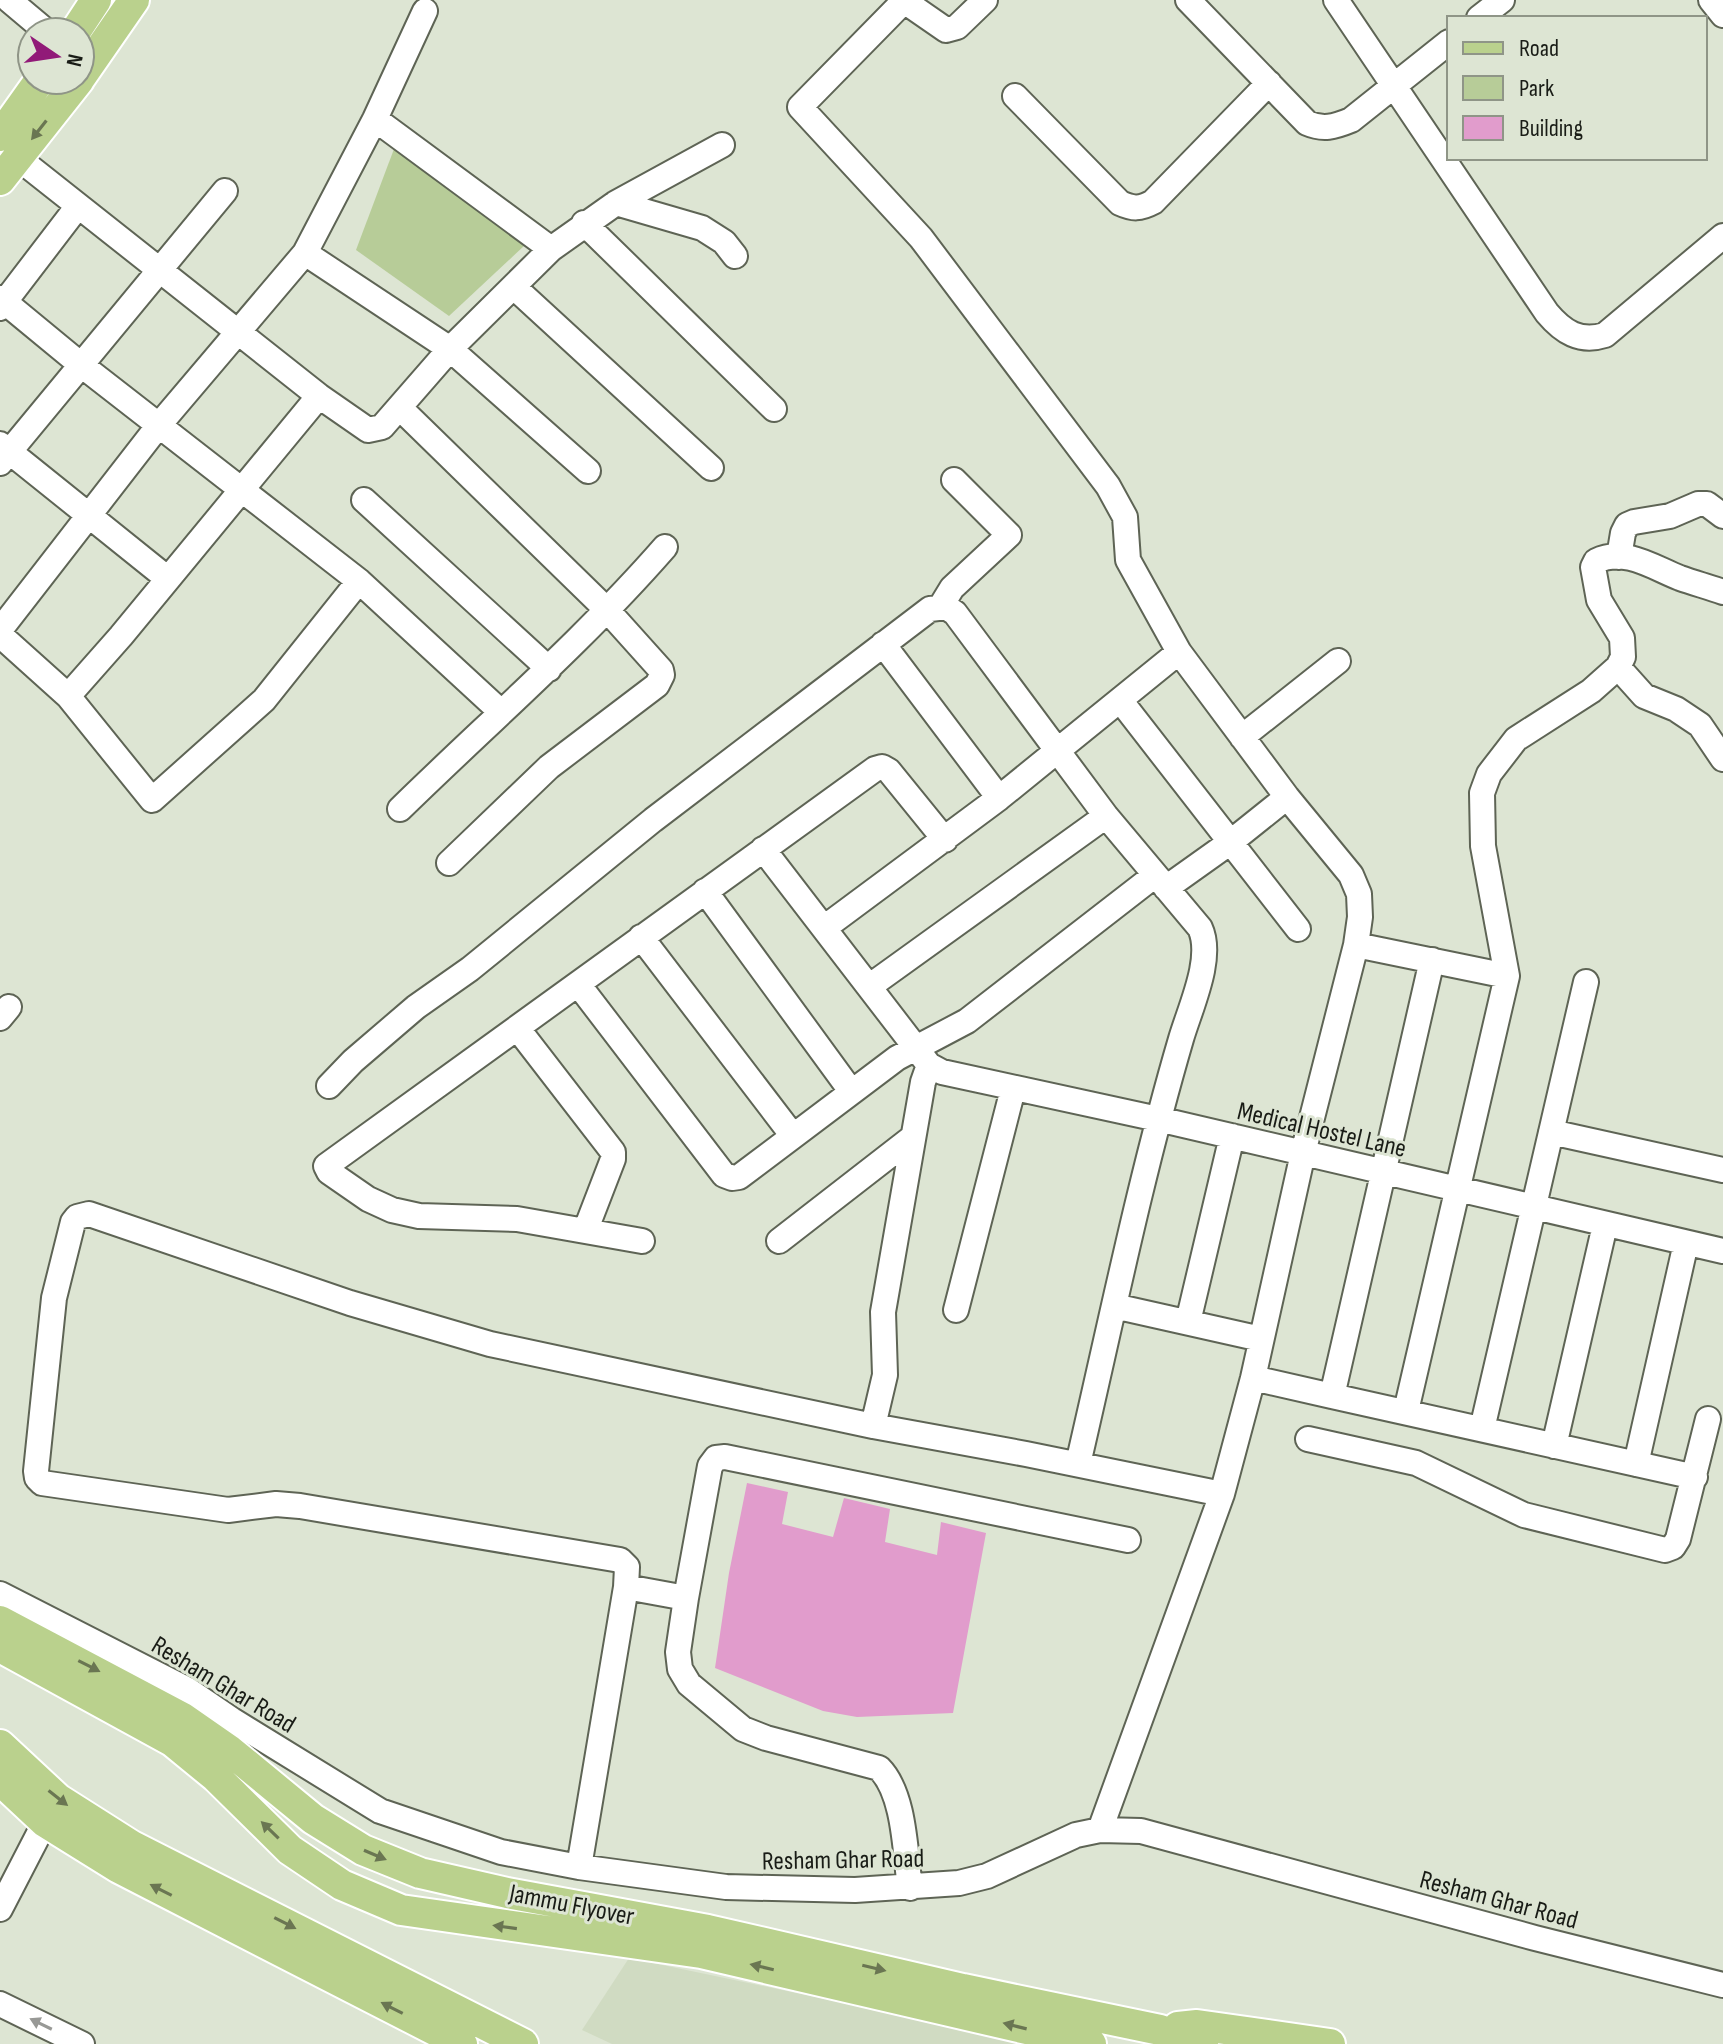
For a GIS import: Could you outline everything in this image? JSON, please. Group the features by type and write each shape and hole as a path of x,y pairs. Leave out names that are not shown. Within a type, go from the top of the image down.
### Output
{"main road":[{"path":"96,55 134,0"},
{"path":"6,158 33,96"},
{"path":"6,158 63,96"},
{"name":"Jammu Flyover","path":"0,1621 183,1718 229,1750 313,1819 363,1850 420,1873 507,1893 708,1930 963,1989 1097,2031"},
{"name":"Jammu Flyover","path":"0,1647 172,1741 216,1777 290,1850 342,1885 401,1910 701,1953 1097,2031 1160,2030 1203,2044"},
{"path":"0,1745 58,1799 132,1846 523,2044"},
{"path":"0,1780 45,1822 119,1868 462,2044"},
{"path":"1160,2030 1197,2025 1330,2044"}],"street":[{"path":"9,0 28,16"},
{"path":"985,0 957,27 946,30 905,1 800,107 921,238 1108,486 1125,517 1128,560 1179,652 1287,797 1351,875 1359,894 1356,945 1303,1153 1253,1378 1222,1494 1100,1830"},
{"path":"1188,0 1307,123 1319,128 1334,127 1351,120 1447,44"},
{"path":"1336,0 1547,313 1561,329 1592,339 1605,335 1723,236"},
{"path":"1482,16 1502,0"},
{"path":"1711,0 1723,15"},
{"path":"359,581 264,700 152,800 68,696 0,632 159,425 305,253 375,119 425,11"},
{"path":"1015,96 1120,203 1142,208 1153,202 1269,83"},
{"path":"375,119 551,249"},
{"path":"6,158 78,206 319,396 368,430 382,427 450,349 551,249 616,203 722,145"},
{"path":"168,579 89,515 3,453 225,191"},
{"path":"616,203 702,228 724,242 735,256"},
{"path":"78,206 2,302 359,581 500,711"},
{"path":"584,223 774,409"},
{"path":"305,253 450,349 588,471"},
{"path":"514,287 711,468"},
{"path":"68,696 319,396"},
{"path":"400,408 608,611 661,670 661,680 549,767 449,863"},
{"path":"941,606 952,588 1009,535 954,480"},
{"path":"364,500 549,669"},
{"path":"1619,557 1623,533 1627,525 1634,522 1670,516 1698,504 1707,504 1723,516"},
{"path":"400,809 608,611 665,547"},
{"path":"1406,1411 1507,976 1483,846 1482,793 1489,774 1516,739 1591,691 1618,667 1623,657 1622,638 1599,600 1593,567 1596,561 1619,557 1650,563 1723,592"},
{"path":"329,1086 416,1007 470,969 653,820 883,644 930,609 941,606 955,613 1106,816 1200,928 1206,940 1206,952 1158,1119 1078,1464"},
{"path":"883,644 999,798"},
{"path":"824,928 945,840 1179,652"},
{"path":"1242,737 1338,661"},
{"path":"1618,667 1644,696 1676,709 1700,725 1723,759"},
{"path":"1120,700 1298,929"},
{"path":"642,1241 517,1219 405,1213 368,1199 327,1169 331,1162 875,769 882,767 889,771 945,840"},
{"path":"578,984 724,1175 739,1177 851,1091 923,1056 1160,882 1232,841 1287,797"},
{"path":"870,986 1106,816"},
{"path":"763,849 923,1056 923,1082 883,1312 885,1375 873,1426"},
{"path":"705,891 851,1091"},
{"path":"641,937 793,1136"},
{"path":"1356,945 1507,976"},
{"path":"1332,1396 1432,960"},
{"path":"1482,1429 1586,982"},
{"path":"518,1029 613,1152 586,1229"},
{"name":"Medical Hostel Lane","path":"923,1056 957,1077 1158,1119 1723,1251"},
{"path":"956,1310 1013,1089"},
{"path":"1551,1132 1723,1170"},
{"path":"1188,1322 1232,1136"},
{"path":"779,1241 913,1137"},
{"path":"579,1867 627,1567 620,1560 300,1506 276,1504 228,1510 42,1483 36,1471 54,1298 73,1222 77,1217 89,1214 350,1303 478,1341 873,1426 1222,1494"},
{"path":"1554,1446 1605,1225"},
{"path":"1636,1464 1686,1243"},
{"path":"1114,1306 1261,1339"},
{"path":"1253,1378 1695,1477"},
{"path":"1308,1439 1416,1463 1524,1515 1665,1550 1676,1544 1708,1419"},
{"path":"910,1888 896,1794 889,1778 879,1768 743,1729 689,1684 680,1669 678,1652 710,1466 716,1458 725,1457 1128,1540"},
{"path":"626,1587 686,1598"},
{"name":"Resham Ghar Road","path":"0,1594 188,1690 380,1811 501,1852 579,1867 726,1887 855,1890 959,1883 987,1876 1053,1844 1100,1830 1141,1831 1520,1934 1723,1985"},
{"path":"0,1909 45,1822"},
{"path":"0,2004 82,2044"}],"shaded area":[{"path":"629,1958 1040,2044 612,2044 582,2030"}],"green space":[{"path":"400,133 540,231 449,316 356,250"}],"building":[{"path":"747,1483 788,1492 782,1524 833,1537 844,1498 890,1509 885,1542 937,1555 941,1522 986,1533 953,1713 857,1717 823,1711 715,1668"}]}
